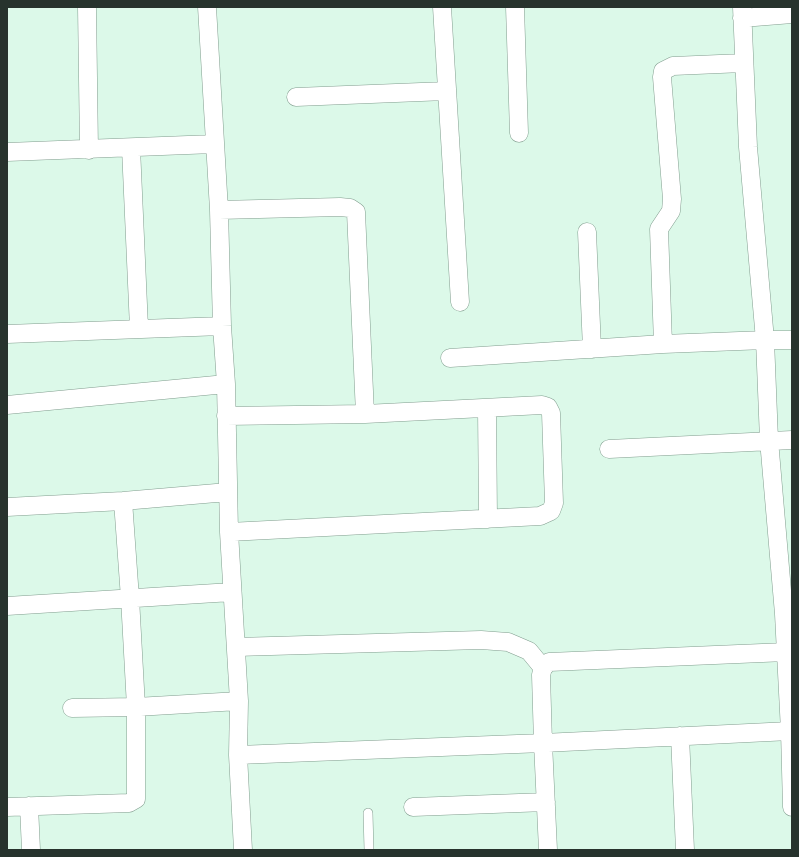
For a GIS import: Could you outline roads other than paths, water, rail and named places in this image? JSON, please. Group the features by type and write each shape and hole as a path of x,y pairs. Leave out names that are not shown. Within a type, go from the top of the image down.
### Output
{"street":[{"path":"88,7 89,150"},
{"path":"207,7 219,210 222,326 226,384 229,532 239,701 238,755 243,850"},
{"path":"442,7 460,302"},
{"path":"515,7 519,133"},
{"path":"792,14 742,12 743,63 748,147 765,340 769,440 788,614 786,652 790,722 792,807"},
{"path":"663,344 659,228 661,222 671,210 672,199 662,77 663,71 673,66 743,63"},
{"path":"296,98 446,90"},
{"path":"7,152 214,144"},
{"path":"132,148 139,328"},
{"path":"219,210 340,207 350,208 356,212 365,414"},
{"path":"587,232 592,349"},
{"path":"7,334 222,326"},
{"path":"450,358 663,344 792,340"},
{"path":"7,405 226,384"},
{"path":"226,416 365,414 542,405 548,407 551,413 554,502 550,511 540,516 229,532"},
{"path":"487,408 488,519"},
{"path":"609,448 792,440"},
{"path":"7,507 123,501 228,492"},
{"path":"7,807 129,803 136,799 136,707 123,501"},
{"path":"7,606 232,592"},
{"path":"236,647 481,640 508,642 529,651 543,668"},
{"path":"548,850 540,675 543,668 549,662 786,652"},
{"path":"72,708 136,707 239,701"},
{"path":"238,755 680,736 790,722"},
{"path":"680,736 685,850"},
{"path":"413,807 546,802"},
{"path":"29,806 31,850"}],"lane":[{"path":"368,814 369,850"}]}
